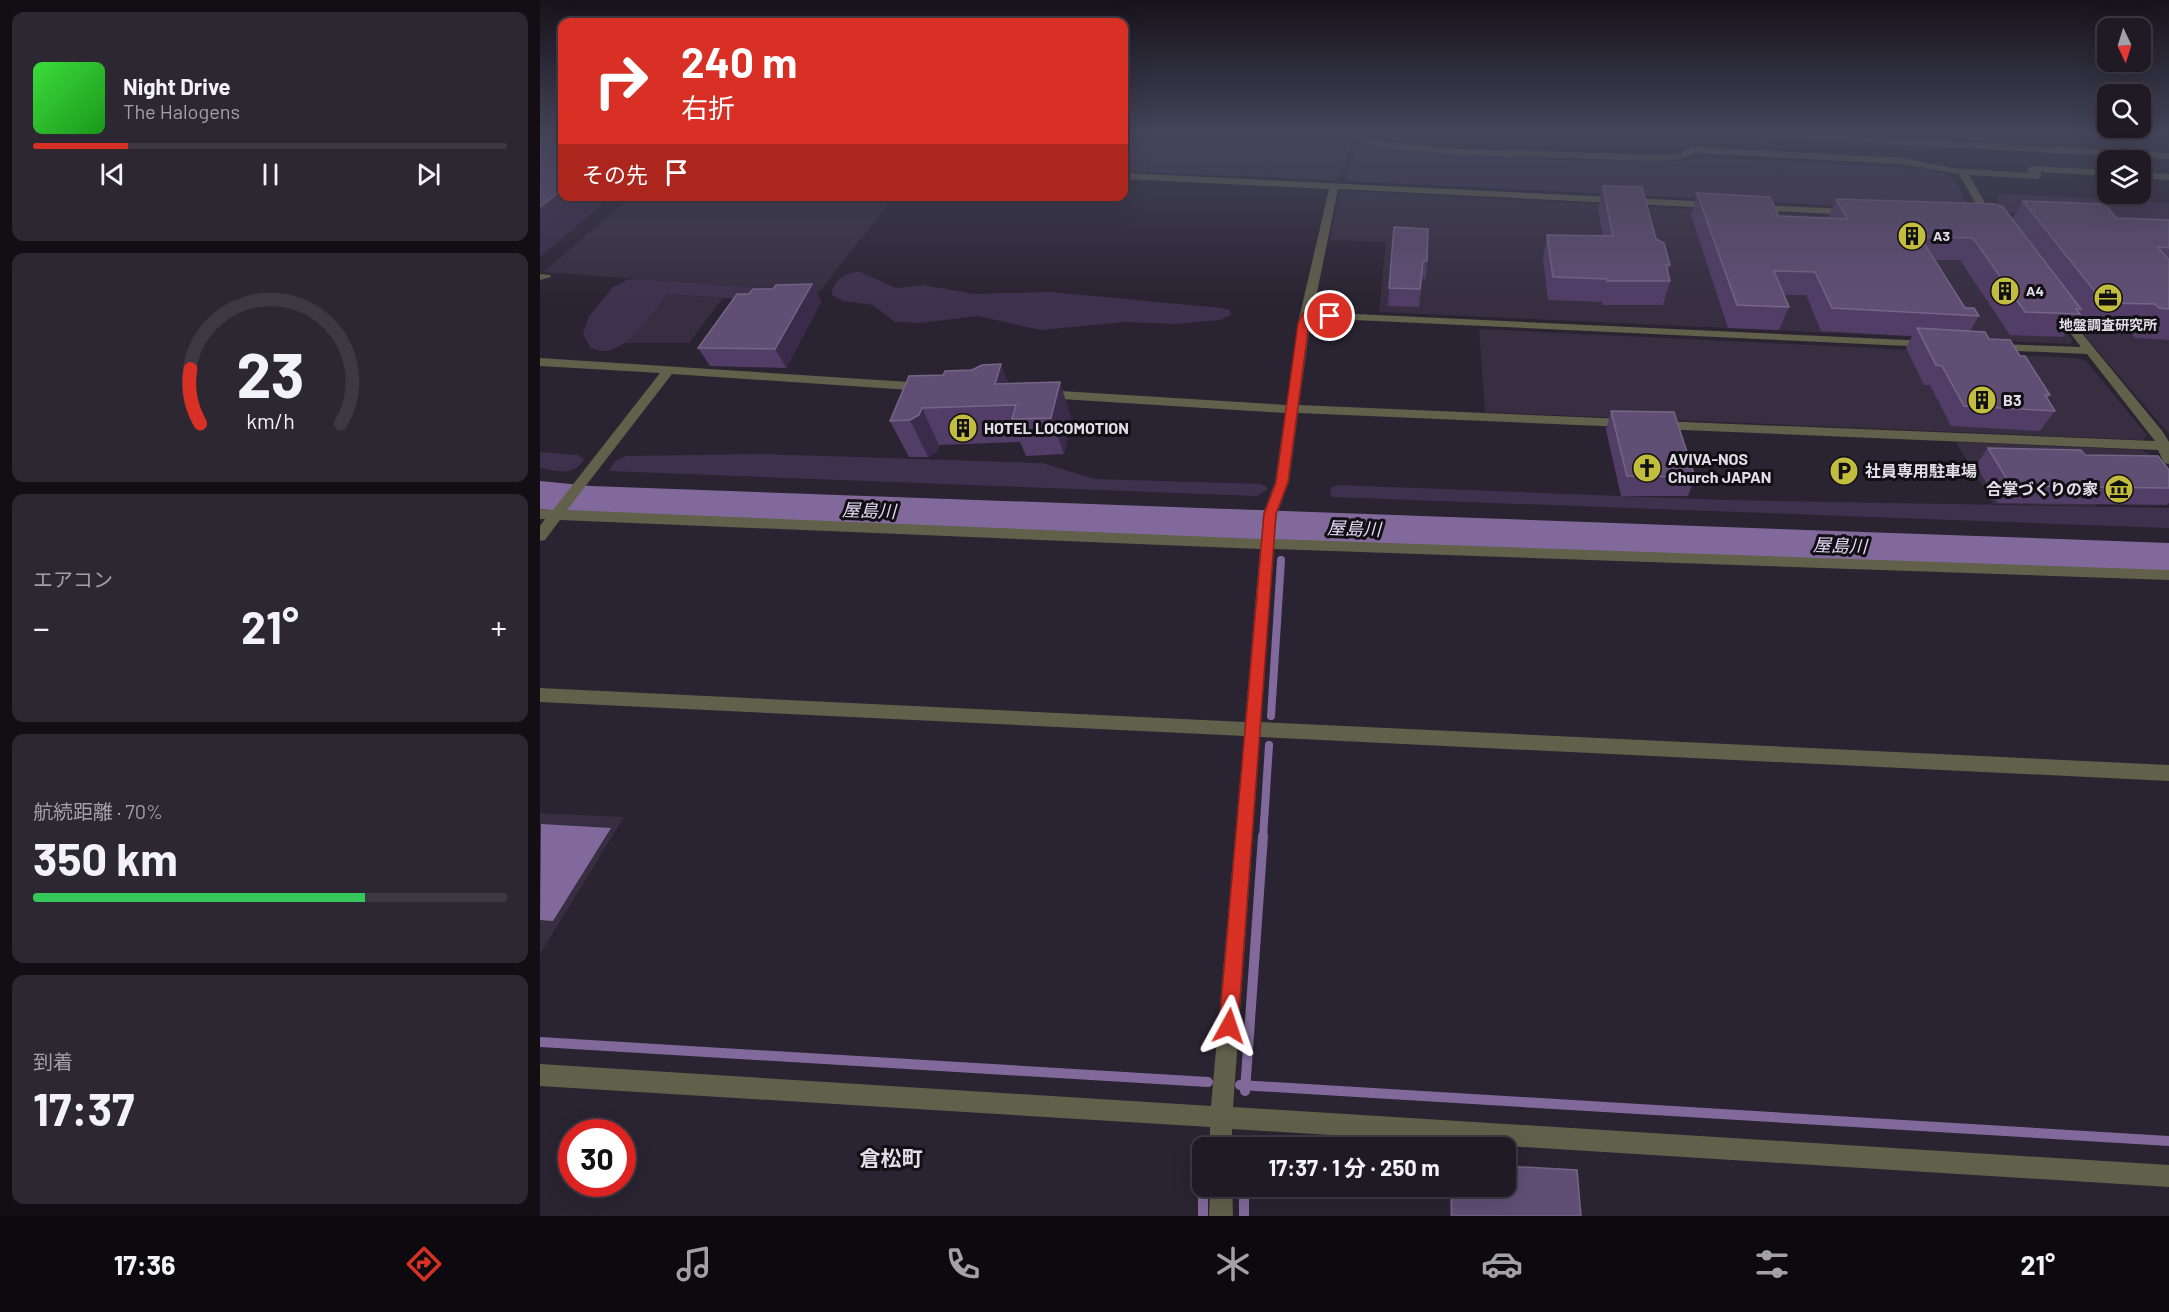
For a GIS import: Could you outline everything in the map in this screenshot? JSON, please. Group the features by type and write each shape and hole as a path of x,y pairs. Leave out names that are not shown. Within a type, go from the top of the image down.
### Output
{"street":[{"path":"1221,1137 1270,514 1282,482 1307,315 1333,190"},
{"path":"1408,190 1730,206"},
{"path":"1973,190 2001,234"},
{"path":"1742,207 1860,213"},
{"path":"2048,297 2088,351 2159,435 2166,446 2169,459"},
{"path":"1307,315 1946,345"},
{"path":"1982,346 2088,351"},
{"path":"540,363 939,388"},
{"path":"540,536 552,514 576,489 668,371"},
{"path":"1033,393 1292,409 2166,446"},
{"path":"552,514 2169,575"},
{"path":"540,695 2169,773"},
{"path":"540,1075 2169,1176"},
{"path":"1221,1197 1221,1216"}],"shaded area":[{"path":"1524,190 1960,190 1967,202 1967,207 1948,211"},
{"path":"1344,191 1981,224 1989,227 2073,341 2070,344 1379,312 1386,242 1330,240 1339,193"},
{"path":"2001,195 2097,199 2097,204 2169,203 2169,224 2011,213 1999,206 1996,199"},
{"path":"626,201 891,201 819,292 543,272"},
{"path":"2002,228 2169,234 2169,434 2074,323"},
{"path":"860,272 896,288 923,285 974,294 1050,292 1223,308 1230,310 1231,315 1220,320 1177,324 1125,322 1040,330 978,316 920,323 895,322 873,305 843,301 832,295 837,281 850,273"},
{"path":"627,280 792,290 781,302 668,294 644,325 623,344 612,350 601,351 590,347 583,334 589,316 613,287"},
{"path":"668,294 723,298 689,343 626,343"},
{"path":"1479,329 2078,358 2086,361 2147,435 2143,440 1485,412"},
{"path":"1956,442 2141,450 2153,456 2160,466 2067,465 2096,506 1993,504"},
{"path":"540,452 578,455 584,459 580,465 570,471 540,468"},
{"path":"759,454 1042,463 1095,479 1260,484 1266,486 1267,490 1257,496 609,471 615,461 626,456"},
{"path":"1339,485 1725,500 2169,508 2169,528 1332,497 1330,491 1332,487"},
{"path":"540,813 624,817 540,954"},
{"path":"541,824 611,828 553,921 540,920"}],"building":[{"path":"540,190 558,190 558,193 540,207"},
{"path":"1604,190 1643,190 1656,239 1664,243 1670,265 1666,265 1670,281 1607,281 1607,279 1553,277 1547,235 1613,236"},
{"path":"1697,193 1770,197 1779,216 1847,219 1836,199 1995,204 2003,207 2081,309 2076,309 2080,314 2025,312 1973,238 1920,237 1965,308 1974,308 1979,316 1832,308 1815,272 1774,271 1789,307 1737,305"},
{"path":"2023,201 2104,204 2117,218 2169,220 2169,248 2158,247 2169,260 2169,309 2159,308 2155,304 2104,303"},
{"path":"1394,227 1428,229 1427,261 1423,261 1420,289 1389,288"},
{"path":"812,284 775,349 698,348 737,294 749,294 753,289 773,289 776,285"},
{"path":"1917,328 1985,332 1989,339 2010,340 2020,356 2025,356 2050,395 2045,395 2055,411 1964,406 1942,366 1936,365"},
{"path":"1001,364 995,384 1060,382 1051,418 1012,419 1016,405 922,408 919,415 910,420 890,421 909,376 943,375 945,371 972,370 982,365"},
{"path":"1611,411 1674,412 1695,477 1627,476"},
{"path":"1988,448 2081,450 2085,455 2158,456 2169,470 2169,488 2011,486"},
{"path":"1516,1167 1577,1170 1581,1216 1452,1216 1451,1197 1516,1197"}],"waterway":[{"name":"屋島川","path":"540,495 591,500 2169,559"},
{"path":"1283,526 1283,537"},
{"path":"1271,716 1281,560"},
{"path":"1263,838 1269,745"},
{"path":"1245,1085 1263,836"},
{"path":"540,1042 1208,1082"},
{"path":"1240,1085 1245,1085"},
{"path":"1245,1085 1245,1091"},
{"path":"1245,1085 2169,1141"},
{"path":"1203,1197 1203,1216"},
{"path":"1244,1197 1244,1216"}],"place":[{"name":"A3","path":"1912,236"},
{"name":"A4","path":"2005,291"},
{"name":"地盤調査研究所","path":"2108,298"},
{"name":"B3","path":"1982,400"},
{"name":"HOTEL LOCOMOTION","path":"963,428"},
{"name":"AVIVA-NOS Church JAPAN","path":"1647,468"},
{"name":"社員専用駐車場","path":"1844,471"},
{"name":"合掌づくりの家","path":"2119,489"}],"district":[{"name":"倉松町","path":"891,1159"}],"route":[{"path":"1229,1026 1270,514 1282,482 1304,323 1307,315 1330,316"}]}
